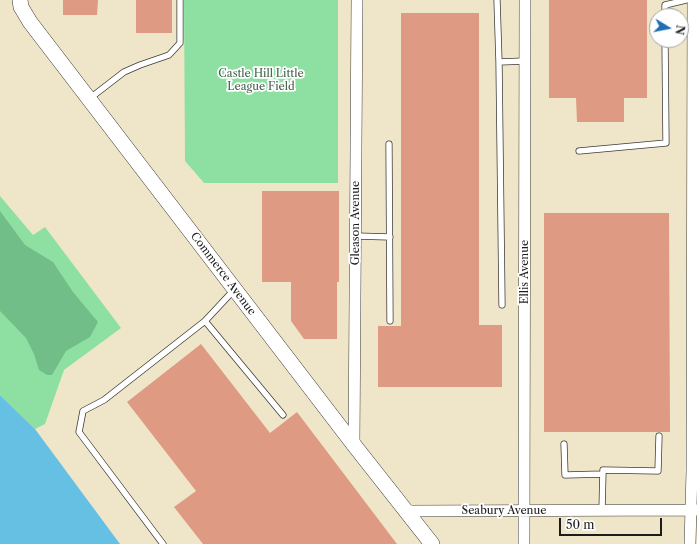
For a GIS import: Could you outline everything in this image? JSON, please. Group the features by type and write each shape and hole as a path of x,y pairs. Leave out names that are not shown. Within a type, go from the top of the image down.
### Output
{"main road":[{"name":"Commerce Avenue","path":"20,0 21,8 30,22 354,445 432,544"}],"street":[{"name":"Gleason Avenue","path":"354,445 357,0"},
{"name":"Ellis Avenue","path":"524,544 525,0"},
{"path":"690,544 694,510 693,0"},
{"name":"Seabury Avenue","path":"407,511 694,510"}],"lane":[{"path":"89,99 124,72 140,64 169,55 180,44 180,0"},
{"path":"497,0 502,305"},
{"path":"664,8 664,6 686,0"},
{"path":"579,151 666,143 665,48"},
{"path":"499,62 525,61"},
{"path":"389,144 390,321"},
{"path":"356,236 390,236"},
{"path":"163,544 79,432 83,411 104,400 205,321 235,290"},
{"path":"205,321 283,415"},
{"path":"602,510 604,470 658,470 659,436"},
{"path":"564,444 565,475 603,474"}],"green space":[{"name":"Castle Hill Little League Field","path":"184,0 338,0 338,183 204,183 185,161"},
{"path":"0,196 33,235 45,227 121,328 64,370 45,424 35,429 0,395"},
{"path":"0,211 25,245 53,262 73,292 98,322 90,337 66,351 52,375 47,375 39,370 34,354 26,338 0,311"}],"water":[{"path":"0,395 35,429 120,544 0,544"}],"building":[{"path":"63,0 98,0 97,15 63,15"},
{"path":"136,0 172,0 172,33 136,33"},
{"path":"549,0 647,0 647,98 624,98 624,122 577,122 576,98 549,98"},
{"path":"401,13 479,13 479,325 502,325 502,387 378,387 378,326 401,326"},
{"path":"262,191 339,191 339,282 337,282 337,339 304,339 291,321 291,282 262,282"},
{"path":"544,213 669,213 670,432 544,432"},
{"path":"201,344 270,433 297,412 397,544 203,544 174,507 196,491 127,402"}]}
